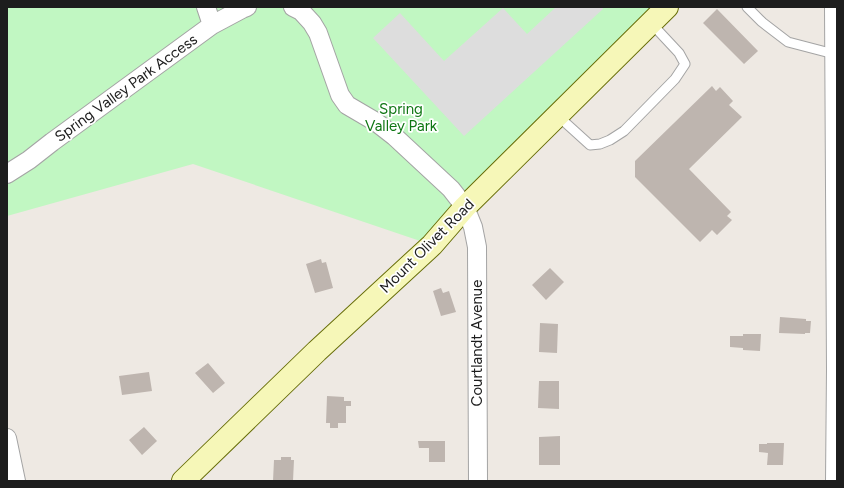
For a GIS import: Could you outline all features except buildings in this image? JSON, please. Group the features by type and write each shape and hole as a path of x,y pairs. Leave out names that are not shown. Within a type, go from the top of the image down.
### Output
{"street":[{"path":"206,7 212,25"},
{"name":"Spring Valley Park Access","path":"7,174 29,160 212,25 242,8 247,7"},
{"path":"293,7 301,11 312,23 318,33 340,95 347,105 376,122 394,136 451,189 465,207"},
{"name":"Mount Olivet Road","path":"183,481 317,351 432,245 465,207 667,7"},
{"path":"834,7 836,369 835,481"},
{"name":"Courtlandt Avenue","path":"465,207 473,227 477,247 478,481"},
{"path":"7,438 16,481"}],"lane":[{"path":"747,7 762,22 788,42 834,54"},
{"path":"558,116 590,145 600,144 610,140 624,131 675,79 685,64 679,53 651,23"}],"green space":[{"name":"Spring Valley Park","path":"7,7 670,7 432,245 193,164 7,216"}],"shaded area":[{"path":"556,7 602,7 603,9 464,136 373,38 400,13 444,61 503,8 527,34"}]}
